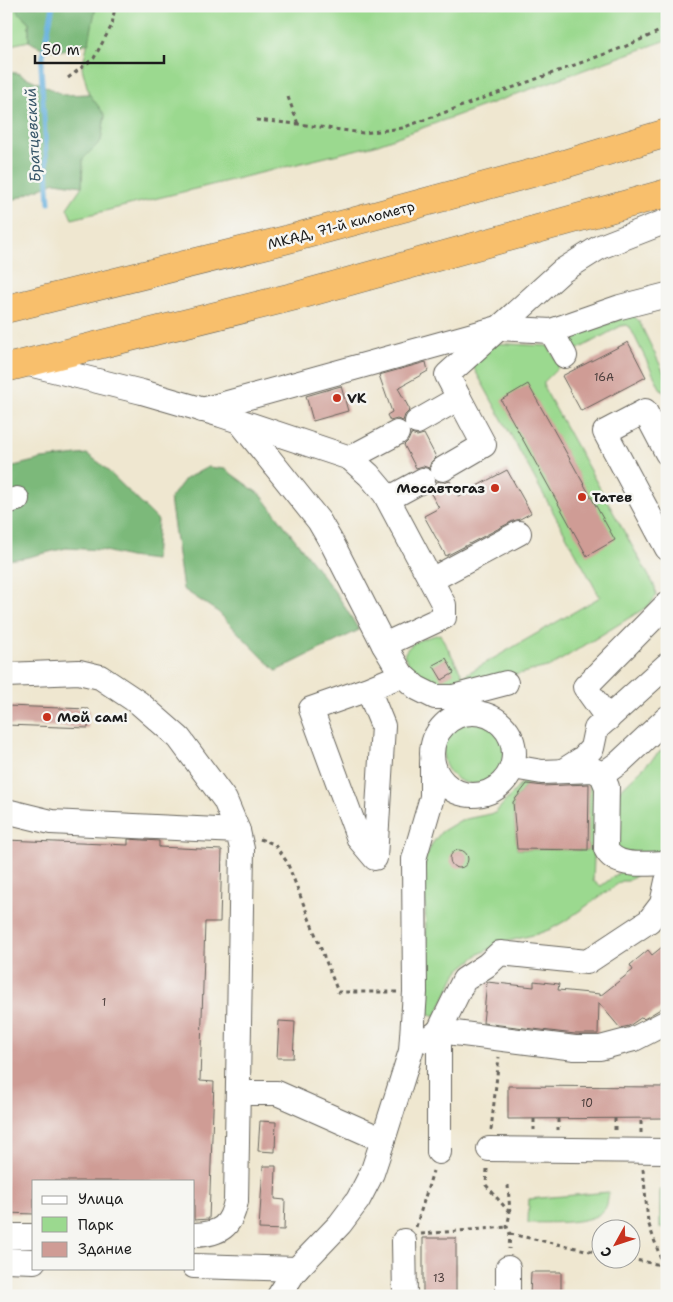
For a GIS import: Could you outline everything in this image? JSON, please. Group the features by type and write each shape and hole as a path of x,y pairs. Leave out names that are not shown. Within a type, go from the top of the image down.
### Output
{"highway":[{"name":"МКАД, 71-й километр","path":"10,308 295,238 551,168 667,133"},
{"path":"12,367 309,293 667,193"}],"street":[{"path":"388,499 484,445 446,375 562,271 600,247 667,221"},
{"path":"202,410 498,328 551,331 596,315 667,295"},
{"path":"551,331 565,356"},
{"path":"12,367 142,392 350,458 369,475 388,499 444,605 444,617 384,645"},
{"path":"350,458 459,398"},
{"path":"667,453 645,411 605,432 667,548"},
{"path":"240,422 319,522 334,545 384,645 402,675 416,688 434,696 453,697 506,683"},
{"path":"431,580 519,533"},
{"path":"608,718 585,687 667,604"},
{"path":"563,771 582,759 592,748 596,729 667,665"},
{"path":"6,675 80,672 100,678 139,703 179,738 225,800 238,831 242,849 236,1201 233,1216 226,1226 213,1234 195,1235"},
{"path":"368,689 383,726 375,858 359,839 311,708 368,689 402,675"},
{"path":"279,1296 297,1269 340,1224 358,1200 372,1173 411,1050 415,992 414,859 432,796 431,747 437,732 449,720 464,713 480,713 497,720 506,730 513,743 514,756 508,777 498,788 483,795 464,795 450,789 439,779 432,763"},
{"path":"602,775 620,762 667,718"},
{"path":"512,767 542,772 594,770 602,775 607,787 606,849 609,855 620,862 667,863"},
{"path":"421,832 444,805 464,795"},
{"path":"6,811 51,822 238,831"},
{"path":"439,1152 439,1031 464,980 487,965 500,953 586,962 649,921 664,906 667,881"},
{"path":"411,1050 439,1031 575,1048 600,1048 634,1039 667,1022"},
{"path":"238,1093 277,1093 383,1140"},
{"path":"489,1149 667,1151"},
{"path":"6,1236 32,1236"},
{"path":"404,1242 405,1296"},
{"path":"6,1260 32,1261"},
{"path":"195,1266 297,1269"},
{"path":"508,1268 508,1296"}],"path":[{"path":"68,78 94,58 112,25 115,6"},
{"path":"256,120 363,133 402,128 624,47 667,28"},
{"path":"288,97 298,124"},
{"path":"238,831 274,844 287,862 338,992 415,992"},
{"path":"641,1150 648,1222 665,1266 667,1277"},
{"path":"439,1152 414,1235 508,1227"},
{"path":"508,1185 510,1213 508,1268"},
{"path":"510,1234 590,1251"},
{"path":"640,1261 665,1266"}],"green space":[{"path":"6,6 16,6 18,12 29,22 29,41 6,46"},
{"path":"16,6 96,6 89,42 66,50 51,50 36,45 29,41 29,22 18,12"},
{"path":"96,6 667,6 667,40 375,145 72,219 67,208 82,186 83,159 101,141 105,116 89,94 82,68"},
{"path":"6,72 17,73 64,95 89,94 105,115 101,141 83,159 82,186 55,182 6,203"},
{"path":"628,315 634,316 639,321 667,379 667,396 660,388 630,327 626,325 571,353 568,339"},
{"path":"491,343 548,346 559,365 544,382 544,388 655,587 656,596 650,605 551,666 474,685 443,690 416,677 404,655 414,643 440,634 463,676 600,597 465,352"},
{"path":"87,454 101,464 158,520 155,560 129,557 101,550 66,548 24,558 6,560 6,468 42,459"},
{"path":"208,467 225,469 262,496 338,596 359,630 276,671 218,612 183,589 170,499 185,479"},
{"path":"468,722 480,722 496,731 503,741 505,753 503,765 496,775 480,784 468,784 457,779 448,770 443,759 443,747 448,736 457,727"},
{"path":"667,745 668,785 664,844 660,852 616,852 613,797"},
{"path":"585,776 597,786 593,881 601,886 628,866 636,872 635,876 628,881 622,881 551,929 505,942 479,954 457,972 436,1016 429,1014 425,859 432,844 441,832 461,820 495,813 527,777","holes":["527,784 589,784 588,850 517,849 513,802"]},
{"path":"660,1190 667,1190 667,1228 660,1228"},
{"path":"609,1192 606,1207 601,1213 593,1217 571,1222 528,1223 529,1199"}],"building":[{"path":"628,342 646,377 581,411 562,376"},
{"path":"426,362 428,371 398,388 410,410 405,415 403,421 397,419 390,421 387,415 392,412 379,375"},
{"path":"528,384 615,540 587,556 501,400"},
{"path":"341,386 348,411 313,421 306,396"},
{"path":"411,434 417,436 424,434 436,457 431,462 429,468 423,466 416,468 404,445"},
{"name":"Мосавтогаз","path":"507,470 531,513 446,556 424,516 439,508 430,492 437,481 444,483 450,481 458,496"},
{"path":"446,658 454,673 442,680 433,665"},
{"name":"Мой сам!","path":"6,706 89,709 88,728 6,725"},
{"path":"527,784 543,786 589,784 588,850 517,849 513,802"},
{"path":"128,839 159,841 159,847 222,850 220,922 205,922 200,1081 214,1082 209,1219 195,1220 195,1180 32,1180 32,1214 6,1213 6,840 128,845"},
{"path":"459,850 467,855 468,859 463,867 459,868 451,863 450,859 455,851"},
{"path":"667,943 667,998 663,1001 662,1008 644,1019 642,1017 629,1026 620,1028 599,1003 598,1034 575,1034 483,1023 487,982 534,987 534,981 559,984 558,990 600,994 600,996 633,970 630,965 648,950 652,955"},
{"path":"279,1021 295,1022 293,1058 277,1058"},
{"path":"508,1086 667,1087 667,1118 508,1119"},
{"path":"260,1121 276,1122 275,1152 258,1151"},
{"path":"263,1166 276,1166 275,1199 285,1200 284,1230 259,1229"},
{"path":"423,1238 456,1238 456,1296 423,1296"},
{"path":"531,1272 561,1272 561,1296 530,1296"}],"waterway":[{"name":"Братцевский","path":"49,203 41,66 53,6"}],"place":[{"name":"VK","path":"337,398"},
{"name":"Мосавтогаз","path":"495,488"},
{"name":"Татев","path":"582,497"},
{"name":"Мой сам!","path":"47,717"}]}
